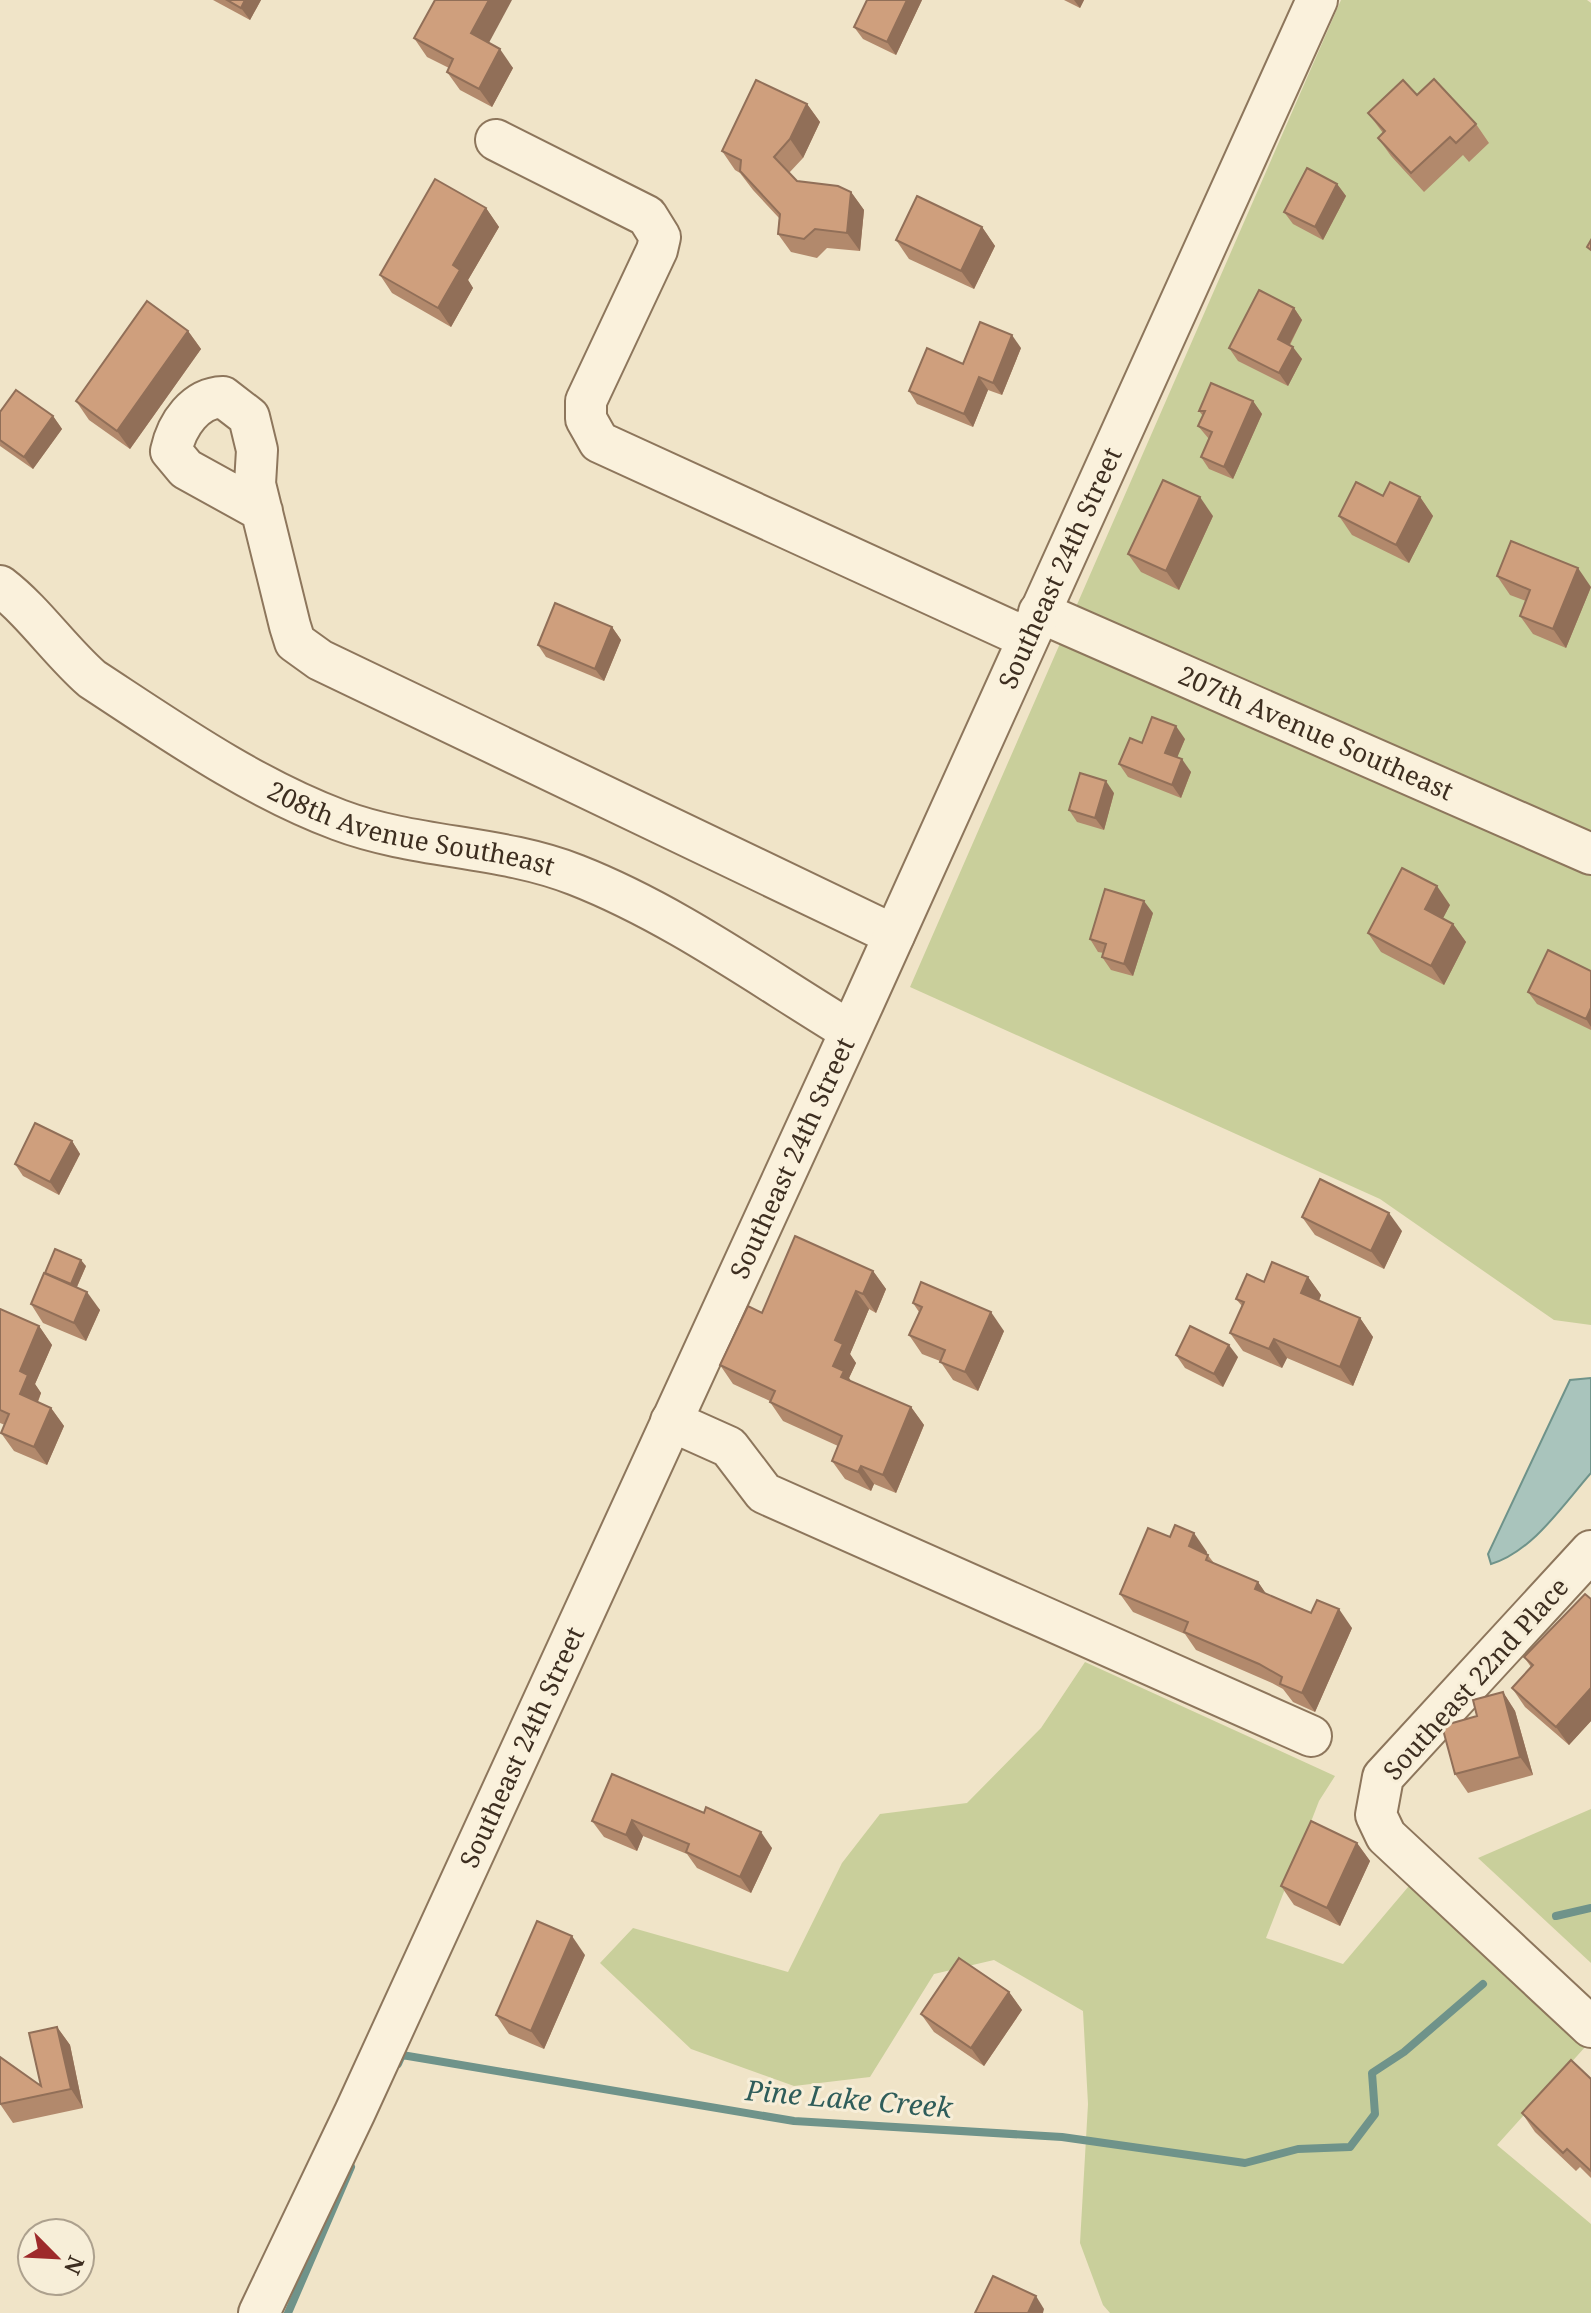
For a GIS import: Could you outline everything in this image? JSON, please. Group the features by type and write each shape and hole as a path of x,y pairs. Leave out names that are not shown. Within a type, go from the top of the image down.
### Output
{"street":[{"name":"Southeast 24th Street","path":"259,2313 355,2112 894,935 1317,0"},
{"name":"207th Avenue Southeast","path":"496,140 647,216 660,237 657,250 586,401 586,419 599,442 1033,625 1591,854"},
{"path":"262,511 295,642 320,660 894,935"},
{"name":"208th Avenue Southeast","path":"0,586 23,604 66,656 92,679 269,788 340,821 446,847 518,857 578,876 654,913 850,1031"},
{"path":"671,1421 729,1447 764,1493 1311,1736"},
{"name":"Southeast 22nd Place","path":"1591,1551 1383,1777 1376,1815 1386,1836 1591,2027"}],"green space":[{"path":"1341,0 1587,0 1591,3 1591,1325 1554,1320 1380,1199 910,987"},
{"path":"1085,1662 1335,1776 1319,1801 1266,1938 1343,1964 1414,1880 1586,2046 1497,2145 1591,2224 1591,2313 1110,2313 1103,2305 1080,2243 1088,2104 1083,2011 994,1960 934,1974 870,2077 794,2086 691,2049 600,1963 633,1928 788,1972 842,1863 880,1814 967,1803 1041,1728"},
{"path":"1591,1809 1591,1963 1478,1858"}],"water":[{"path":"1591,1378 1591,1473 1533,1538 1506,1558 1491,1564 1488,1554 1570,1380"}],"building":[{"path":"227,0 245,0 241,8"},
{"path":"435,0 489,0 471,33 500,49 479,89 447,72 453,59 414,38"},
{"path":"867,0 907,0 887,42 854,27"},
{"path":"1434,79 1476,124 1456,143 1450,137 1411,173 1378,138 1385,131 1368,113 1403,80 1417,95"},
{"path":"756,80 807,104 790,139 774,157 797,181 838,186 851,192 847,233 815,229 804,239 778,234 780,214 740,171 741,160 722,151"},
{"path":"1307,168 1337,184 1315,227 1284,212"},
{"path":"435,179 486,208 453,265 460,270 438,308 380,275"},
{"path":"917,196 982,227 961,271 896,240"},
{"path":"1259,290 1294,308 1278,339 1293,347 1279,373 1229,348"},
{"path":"147,301 188,331 117,431 76,401"},
{"path":"980,322 1012,335 993,383 979,377 964,414 909,391 927,348 963,364"},
{"path":"1211,383 1253,401 1224,467 1201,457 1212,432 1198,426 1205,411 1199,411"},
{"path":"16,390 53,416 24,457 0,440 0,412"},
{"path":"1163,480 1200,497 1166,571 1128,554"},
{"path":"1356,482 1383,496 1390,482 1420,497 1396,545 1339,516"},
{"path":"1511,541 1578,568 1553,629 1520,616 1530,590 1497,576"},
{"path":"555,603 612,627 595,669 538,645"},
{"path":"1152,717 1176,726 1165,753 1182,759 1172,785 1119,764 1130,738 1142,743"},
{"path":"1080,773 1106,781 1095,818 1069,810"},
{"path":"1402,868 1437,886 1425,909 1453,924 1431,966 1368,933"},
{"path":"1105,889 1144,901 1124,964 1102,957 1106,944 1090,939"},
{"path":"1548,950 1591,971 1591,1008 1586,1019 1528,992"},
{"path":"35,1123 72,1141 50,1182 15,1164"},
{"path":"1320,1179 1389,1213 1371,1251 1302,1217"},
{"path":"795,1236 873,1271 863,1294 856,1291 835,1340 843,1344 833,1366 844,1371 841,1377 911,1407 883,1475 861,1466 858,1472 832,1461 842,1436 770,1402 775,1391 720,1365 748,1306 762,1313"},
{"path":"55,1249 81,1260 71,1284 45,1273"},
{"path":"1272,1262 1308,1277 1301,1293 1360,1318 1340,1367 1274,1339 1269,1349 1230,1333 1244,1302 1236,1299 1247,1274 1264,1282"},
{"path":"44,1273 87,1292 74,1323 31,1304"},
{"path":"921,1282 991,1312 965,1372 940,1362 945,1350 909,1335 922,1307 913,1303"},
{"path":"0,1309 39,1326 20,1371 28,1375 20,1394 51,1408 34,1447 1,1433 9,1414 0,1410"},
{"path":"1190,1326 1229,1345 1214,1374 1176,1355"},
{"path":"1175,1525 1194,1533 1189,1546 1208,1555 1206,1560 1258,1582 1255,1589 1311,1613 1317,1600 1339,1609 1302,1693 1280,1684 1282,1677 1259,1664 1184,1632 1188,1622 1120,1594 1148,1528 1170,1537"},
{"path":"1585,1594 1591,1599 1591,1688 1556,1727 1512,1688 1533,1665 1524,1657"},
{"path":"1503,1692 1520,1757 1455,1774 1442,1726 1477,1716 1473,1700"},
{"path":"612,1774 704,1813 706,1807 761,1832 740,1877 686,1852 689,1844 632,1820 626,1835 592,1821"},
{"path":"1311,1821 1357,1843 1327,1908 1281,1886"},
{"path":"537,1921 572,1936 531,2031 496,2015"},
{"path":"959,1958 1009,1992 971,2048 921,2014"},
{"path":"57,2027 71,2089 0,2104 0,2057 41,2086 29,2033"},
{"path":"1571,2060 1591,2079 1591,2171 1567,2149 1563,2153 1522,2113"},
{"path":"993,2276 1036,2296 1028,2313 975,2313"}],"waterway":[{"name":"Pine Lake Creek","path":"1556,1916 1591,1908"},
{"name":"Pine Lake Creek","path":"398,2064 402,2055 794,2121 1062,2137 1245,2163 1298,2149 1350,2147 1375,2114 1372,2073 1404,2052 1483,1984"},
{"name":"Pine Lake Creek","path":"288,2313 351,2167"}]}
